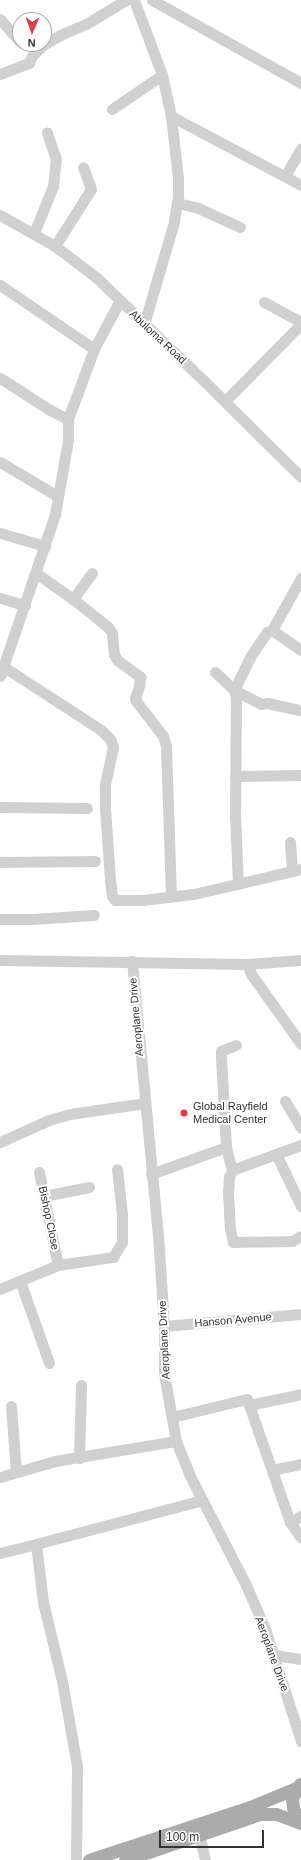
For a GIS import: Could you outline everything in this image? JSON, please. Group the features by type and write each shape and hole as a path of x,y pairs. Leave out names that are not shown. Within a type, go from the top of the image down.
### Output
{"main road":[{"path":"300,1784 292,1798 293,1808 297,1818 301,1822"},
{"path":"90,1860 250,1807 300,1784"},
{"path":"125,1860 250,1816 267,1813 301,1822"}],"street":[{"path":"0,74 29,63 32,56 44,45 60,35 86,24 126,0"},
{"path":"134,0 162,75 171,116 178,178 177,203 174,222 144,324"},
{"path":"152,0 301,83"},
{"path":"2,24 12,34"},
{"path":"29,52 32,56"},
{"path":"112,109 162,75"},
{"path":"171,116 301,185"},
{"path":"34,233 53,186 56,159 47,133"},
{"path":"284,176 301,148"},
{"path":"55,246 91,189 84,167"},
{"path":"177,203 198,208 240,228"},
{"name":"Abuloma Road","path":"0,215 55,246 97,278 225,401 301,477"},
{"path":"0,285 94,348"},
{"path":"120,300 94,348 68,419 68,440 55,514 2,671 101,730 110,739 113,747 105,786 105,808 110,880 112,896 115,900 119,901 194,894 297,870 290,842"},
{"path":"225,401 301,323 264,302"},
{"path":"0,378 50,410 68,419"},
{"path":"0,462 57,496"},
{"path":"0,533 45,546"},
{"path":"36,573 108,626 112,633 114,654 117,660 140,677 135,698 136,701 163,736 166,746 171,896"},
{"path":"73,599 92,573"},
{"path":"238,884 235,776 236,697 234,690 250,656 267,632 272,630 301,578"},
{"path":"0,598 25,606"},
{"path":"272,630 301,650"},
{"path":"215,672 234,690 261,704 267,703 301,710"},
{"path":"235,776 301,775"},
{"path":"0,807 87,808"},
{"path":"0,862 95,861"},
{"path":"0,919 32,919 94,915"},
{"path":"0,960 247,964 301,960"},
{"name":"Aeroplane Drive","path":"132,961 150,1174 159,1249 164,1326 164,1374 176,1441 202,1500 246,1585 275,1655 301,1741"},
{"path":"247,964 252,974 301,1044"},
{"path":"236,1045 221,1051 226,1147 232,1170 229,1177 228,1206 233,1242 292,1241 301,1236"},
{"path":"284,1101 301,1128"},
{"path":"0,1142 49,1120 70,1114 145,1103"},
{"path":"232,1170 301,1145"},
{"path":"150,1174 226,1147"},
{"path":"276,1154 301,1206"},
{"path":"0,1289 58,1265 113,1257 122,1242 122,1214 116,1169"},
{"name":"Bishop Close","path":"39,1172 58,1265"},
{"path":"44,1196 89,1187"},
{"path":"20,1281 49,1363"},
{"name":"Hanson Avenue","path":"164,1326 301,1314"},
{"path":"79,1458 81,1385"},
{"path":"249,1405 301,1394"},
{"path":"172,1417 247,1399 290,1522 301,1538"},
{"path":"11,1406 16,1472"},
{"path":"0,1477 55,1461 79,1458 107,1451 176,1441"},
{"path":"272,1470 301,1464"},
{"path":"0,1553 202,1500"},
{"path":"290,1522 301,1516"},
{"path":"36,1544 43,1602 62,1681 77,1766 76,1860"},
{"path":"275,1655 301,1659"},
{"path":"200,1834 205,1860"}],"place":[{"name":"Global Rayfield Medical Center","path":"184,1113"}]}
